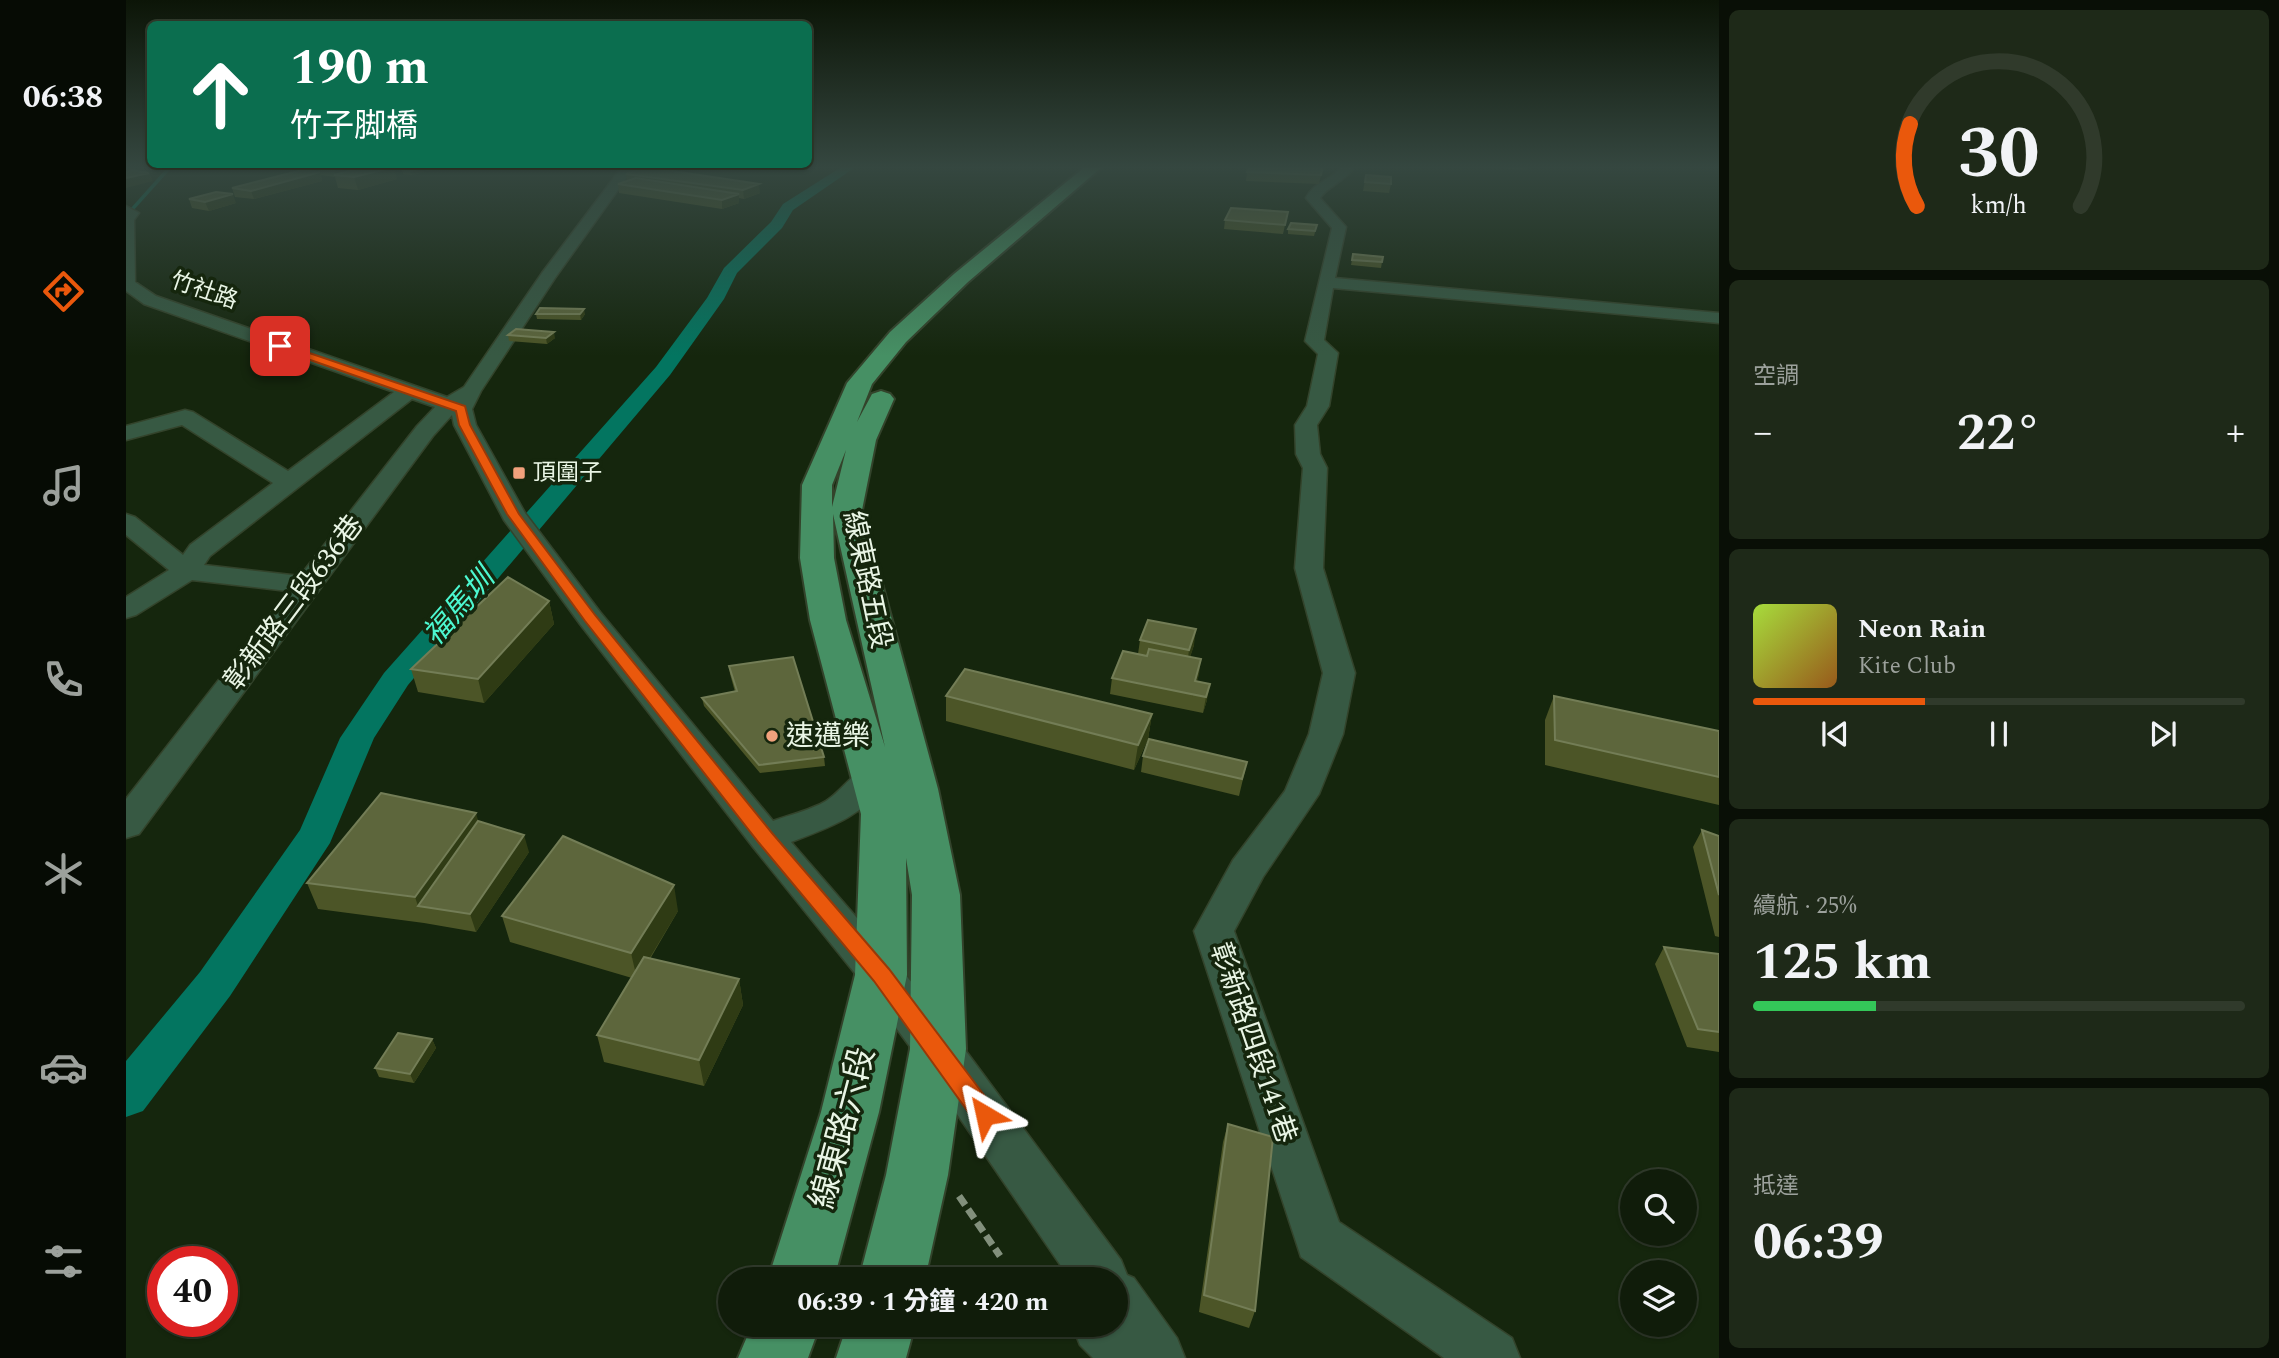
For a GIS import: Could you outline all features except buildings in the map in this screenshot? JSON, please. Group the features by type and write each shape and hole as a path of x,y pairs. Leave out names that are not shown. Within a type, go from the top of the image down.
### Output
{"main road":[{"name":"線東路五段","path":"881,975 883,814 828,620 817,558 817,485 860,383 898,337 961,278 1019,229"},
{"name":"線東路五段","path":"938,1049 936,895 916,789 847,510 862,440 883,395 908,354 987,277 1041,229"},
{"name":"線東路六段","path":"805,1267 850,1112 881,975"},
{"path":"898,1267 938,1049"},
{"path":"773,1358 781,1337"}],"street":[{"name":"竹社路","path":"127,229 126,284 150,300 409,391 461,401"},
{"name":"彰新路三段636巷","path":"126,825 425,431 461,401 583,229"},
{"name":"彰新路四段141巷","path":"1339,229 1314,341 1328,353 1318,406 1306,425 1308,454 1315,468 1309,568 1339,673 1326,734 1301,794 1247,870 1214,932 1319,1239 1492,1358"},
{"path":"1327,282 1719,318"},
{"path":"126,609 187,571 199,551 409,391"},
{"path":"461,401 465,425 513,514 766,838 881,975 938,1049 1093,1267"},
{"path":"126,433 185,417 289,482"},
{"path":"126,522 187,571 306,585"},
{"path":"766,838 838,810 873,777"},
{"path":"1128,1316 1157,1358"},
{"path":"1111,1337 1131,1358"}],"path":[{"path":"950,1184 1000,1256"}],"waterway":[{"name":"福馬圳","path":"126,1096 215,984 317,834 357,738 395,680 663,371 715,299 730,271 773,229"}],"place":[{"name":"頂圍子","path":"519,473"},
{"name":"速邁樂","path":"772,736"}],"route":[{"path":"280,346 461,409 465,425 513,514 590,618 766,838 881,975 985,1115"}]}
